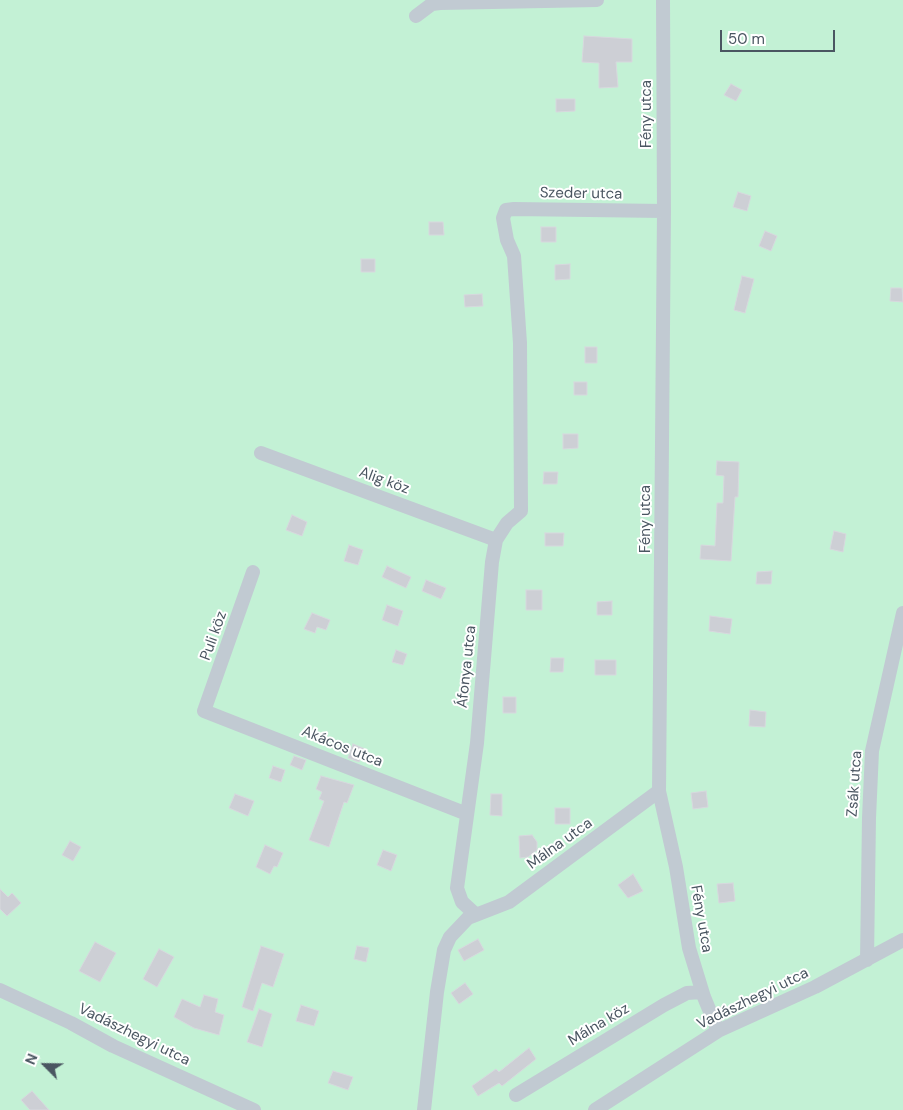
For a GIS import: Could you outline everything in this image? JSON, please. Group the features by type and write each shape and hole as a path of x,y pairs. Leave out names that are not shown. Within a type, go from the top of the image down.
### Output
{"street":[{"path":"416,16 432,4 440,3 598,0"},
{"name":"Fény utca","path":"663,0 664,211 659,792 676,867 689,948 702,992 718,1031"},
{"name":"Szeder utca","path":"503,218 506,210 514,209 664,211"},
{"name":"Áfonya utca","path":"474,914 462,902 457,888 477,743 482,670 496,540 507,523 521,511 520,343 514,256 507,240 503,218"},
{"name":"Alig köz","path":"261,453 496,540"},
{"name":"Puli köz","path":"204,711 254,572"},
{"name":"Zsák utca","path":"867,960 872,751 903,613"},
{"name":"Akácos utca","path":"204,711 467,814"},
{"name":"Málna utca","path":"474,914 509,902 659,792"},
{"path":"424,1110 444,950 458,928 474,914"},
{"name":"Vadászhegyi utca","path":"594,1110 718,1031 814,987 903,940"},
{"name":"Vadászhegyi utca","path":"0,990 71,1022 113,1046 254,1110"},
{"name":"Málna köz","path":"516,1095 664,1004 687,993 702,992"}],"green space":[{"path":"0,0 903,0 903,1110 0,1110"}],"building":[{"path":"584,36 632,39 632,62 616,62 618,87 599,88 599,63 582,62"},
{"path":"731,84 742,90 736,101 724,95"},
{"path":"556,99 575,99 575,111 556,112"},
{"path":"738,192 751,196 747,211 733,207"},
{"path":"429,222 443,222 444,235 429,235"},
{"path":"541,227 556,227 556,242 541,242"},
{"path":"765,231 777,236 771,251 759,246"},
{"path":"361,259 375,259 375,272 361,272"},
{"path":"570,264 570,279 555,280 555,265"},
{"path":"742,276 754,279 745,313 734,310"},
{"path":"891,288 902,288 903,302 890,301"},
{"path":"482,294 483,306 465,307 464,295"},
{"path":"585,347 597,347 597,363 585,363"},
{"path":"574,382 587,382 587,395 574,395"},
{"path":"563,434 578,434 578,448 563,449"},
{"path":"717,461 739,462 738,497 735,497 731,561 700,559 701,545 715,546 717,503 723,503 724,476 716,475"},
{"path":"544,472 558,472 557,484 543,484"},
{"path":"292,515 307,522 302,536 286,530"},
{"path":"834,531 846,534 843,552 830,549"},
{"path":"545,533 564,533 563,546 545,546"},
{"path":"349,545 363,550 358,565 344,561"},
{"path":"387,566 411,577 406,588 382,577"},
{"path":"772,571 771,584 756,584 757,572"},
{"path":"426,580 446,588 441,599 422,591"},
{"path":"526,590 542,590 542,610 526,610"},
{"path":"612,601 612,615 597,615 597,602"},
{"path":"387,605 403,611 398,626 382,620"},
{"path":"312,613 330,620 326,630 317,627 315,633 304,629"},
{"path":"710,616 732,619 730,634 709,631"},
{"path":"396,650 407,654 403,665 392,662"},
{"path":"551,658 564,658 563,672 550,672"},
{"path":"595,660 616,660 616,675 595,675"},
{"path":"503,697 516,697 516,713 503,713"},
{"path":"750,710 766,712 765,727 749,726"},
{"path":"353,744 365,749 359,762 348,758"},
{"path":"294,756 306,760 302,770 290,765"},
{"path":"273,766 285,770 281,782 269,778"},
{"path":"321,776 354,785 347,803 344,802 329,847 309,840 324,801 319,799 322,792 316,789"},
{"path":"706,791 708,807 693,809 691,793"},
{"path":"235,794 254,801 248,816 229,808"},
{"path":"491,794 502,794 502,816 490,815"},
{"path":"555,808 570,808 570,824 555,824"},
{"path":"532,835 537,842 537,850 528,857 520,858 519,836"},
{"path":"70,841 81,847 73,861 62,855"},
{"path":"265,845 283,853 277,867 274,866 270,874 256,867"},
{"path":"383,850 397,855 391,871 377,865"},
{"path":"633,874 643,891 628,898 618,885"},
{"path":"733,883 735,901 719,903 717,884"},
{"path":"0,889 8,897 12,893 21,903 7,916 0,909"},
{"path":"478,939 484,950 464,961 458,950"},
{"path":"95,942 116,953 100,982 79,971"},
{"path":"261,946 284,954 273,987 262,983 253,1011 242,1007"},
{"path":"357,946 369,948 366,962 354,959"},
{"path":"159,949 174,957 157,987 143,979"},
{"path":"465,983 473,994 459,1004 451,993"},
{"path":"204,995 218,999 215,1012 224,1015 219,1035 194,1028 174,1017 182,999 200,1007"},
{"path":"301,1005 319,1011 314,1026 296,1021"},
{"path":"259,1009 272,1014 262,1047 247,1042"},
{"path":"529,1048 536,1059 502,1086 499,1083 478,1096 472,1086 496,1069 499,1072"},
{"path":"333,1071 353,1077 348,1090 328,1083"},
{"path":"32,1091 49,1110 30,1110 21,1100"}]}
